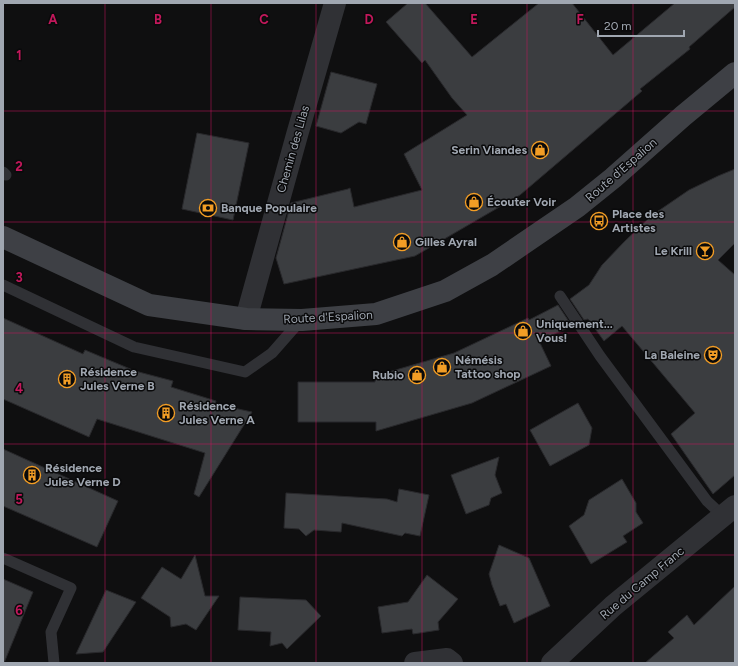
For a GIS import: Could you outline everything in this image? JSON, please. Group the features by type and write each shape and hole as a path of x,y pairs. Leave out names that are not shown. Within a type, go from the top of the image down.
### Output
{"main road":[{"name":"Route d'Espalion","path":"3,237 149,305 246,319 302,320 376,314 445,291 492,265 577,207 735,73"}],"street":[{"name":"Chemin des Lilas","path":"246,319 335,3"},
{"name":"Rue du Camp Franc","path":"552,663 613,606 729,511"},
{"path":"415,663 447,659 452,663"}],"lane":[{"path":"3,285 134,347 245,372 272,353 302,320"},
{"path":"560,296 600,356 707,501 729,511"},
{"path":"3,558 71,588 51,632 54,663"}],"building":[{"path":"408,3 425,3 472,57 539,3 572,3 613,55 675,3 735,3 735,7 689,47 690,49 640,89 642,91 520,195 415,256 284,284 276,258 291,203 350,188 354,207 422,190 404,154 467,115 452,98 425,60 422,63 386,22"},
{"path":"331,72 377,84 366,124 359,122 341,133 316,126"},
{"path":"197,133 249,143 233,220 182,209"},
{"path":"735,169 735,243 718,260 735,275 735,475 713,494 671,434 695,413 622,326 604,341 588,319 584,320 570,299 589,285 602,265 651,216 689,190"},
{"path":"558,305 572,326 539,341 551,366 472,403 376,431 376,422 298,422 298,382 375,382 375,376 454,353 528,318 529,320"},
{"path":"3,318 83,354 85,350 135,371 173,381 171,387 216,401 215,404 252,412 199,497 194,494 205,453 97,419 89,437 3,399"},
{"path":"578,403 592,428 589,445 550,466 530,430"},
{"name":"Résidence Jules Verne D","path":"3,449 118,501 97,547 3,506"},
{"path":"499,457 495,475 502,493 491,498 489,505 466,514 451,475"},
{"path":"622,479 636,503 636,512 643,523 623,536 627,542 591,564 569,526 584,515 589,500"},
{"path":"399,489 429,495 420,536 405,533 402,536 342,523 341,532 314,530 306,536 299,529 284,528 286,493 387,499 397,502"},
{"path":"499,545 529,558 550,606 514,623 506,604 500,606 489,574"},
{"path":"195,555 205,596 219,596 196,630 186,624 171,627 170,617 141,598 162,567 181,579"},
{"path":"427,575 458,599 438,622 439,630 413,634 412,629 382,633 378,607 408,602"},
{"path":"3,579 33,592 4,663 3,663"},
{"path":"735,586 735,663 645,663 674,638 668,632 687,615 694,625"},
{"path":"106,590 136,602 103,652 76,654"},
{"path":"240,597 306,600 321,616 287,649 282,643 270,646 271,632 238,630"}],"place":[{"name":"Serin Viandes","path":"540,150"},
{"name":"Écouter Voir","path":"474,202"},
{"name":"Banque Populaire","path":"208,208"},
{"name":"Place des Artistes","path":"599,221"},
{"name":"Gilles Ayral","path":"402,242"},
{"name":"Le Krill","path":"705,251"},
{"name":"Uniquement... Vous!","path":"523,331"},
{"name":"La Baleine","path":"713,355"},
{"name":"Némésis Tattoo shop","path":"442,367"},
{"name":"Rubio","path":"417,375"},
{"name":"Résidence Jules Verne B","path":"67,379"},
{"name":"Résidence Jules Verne A","path":"166,413"},
{"name":"Résidence Jules Verne D","path":"32,475"}]}
